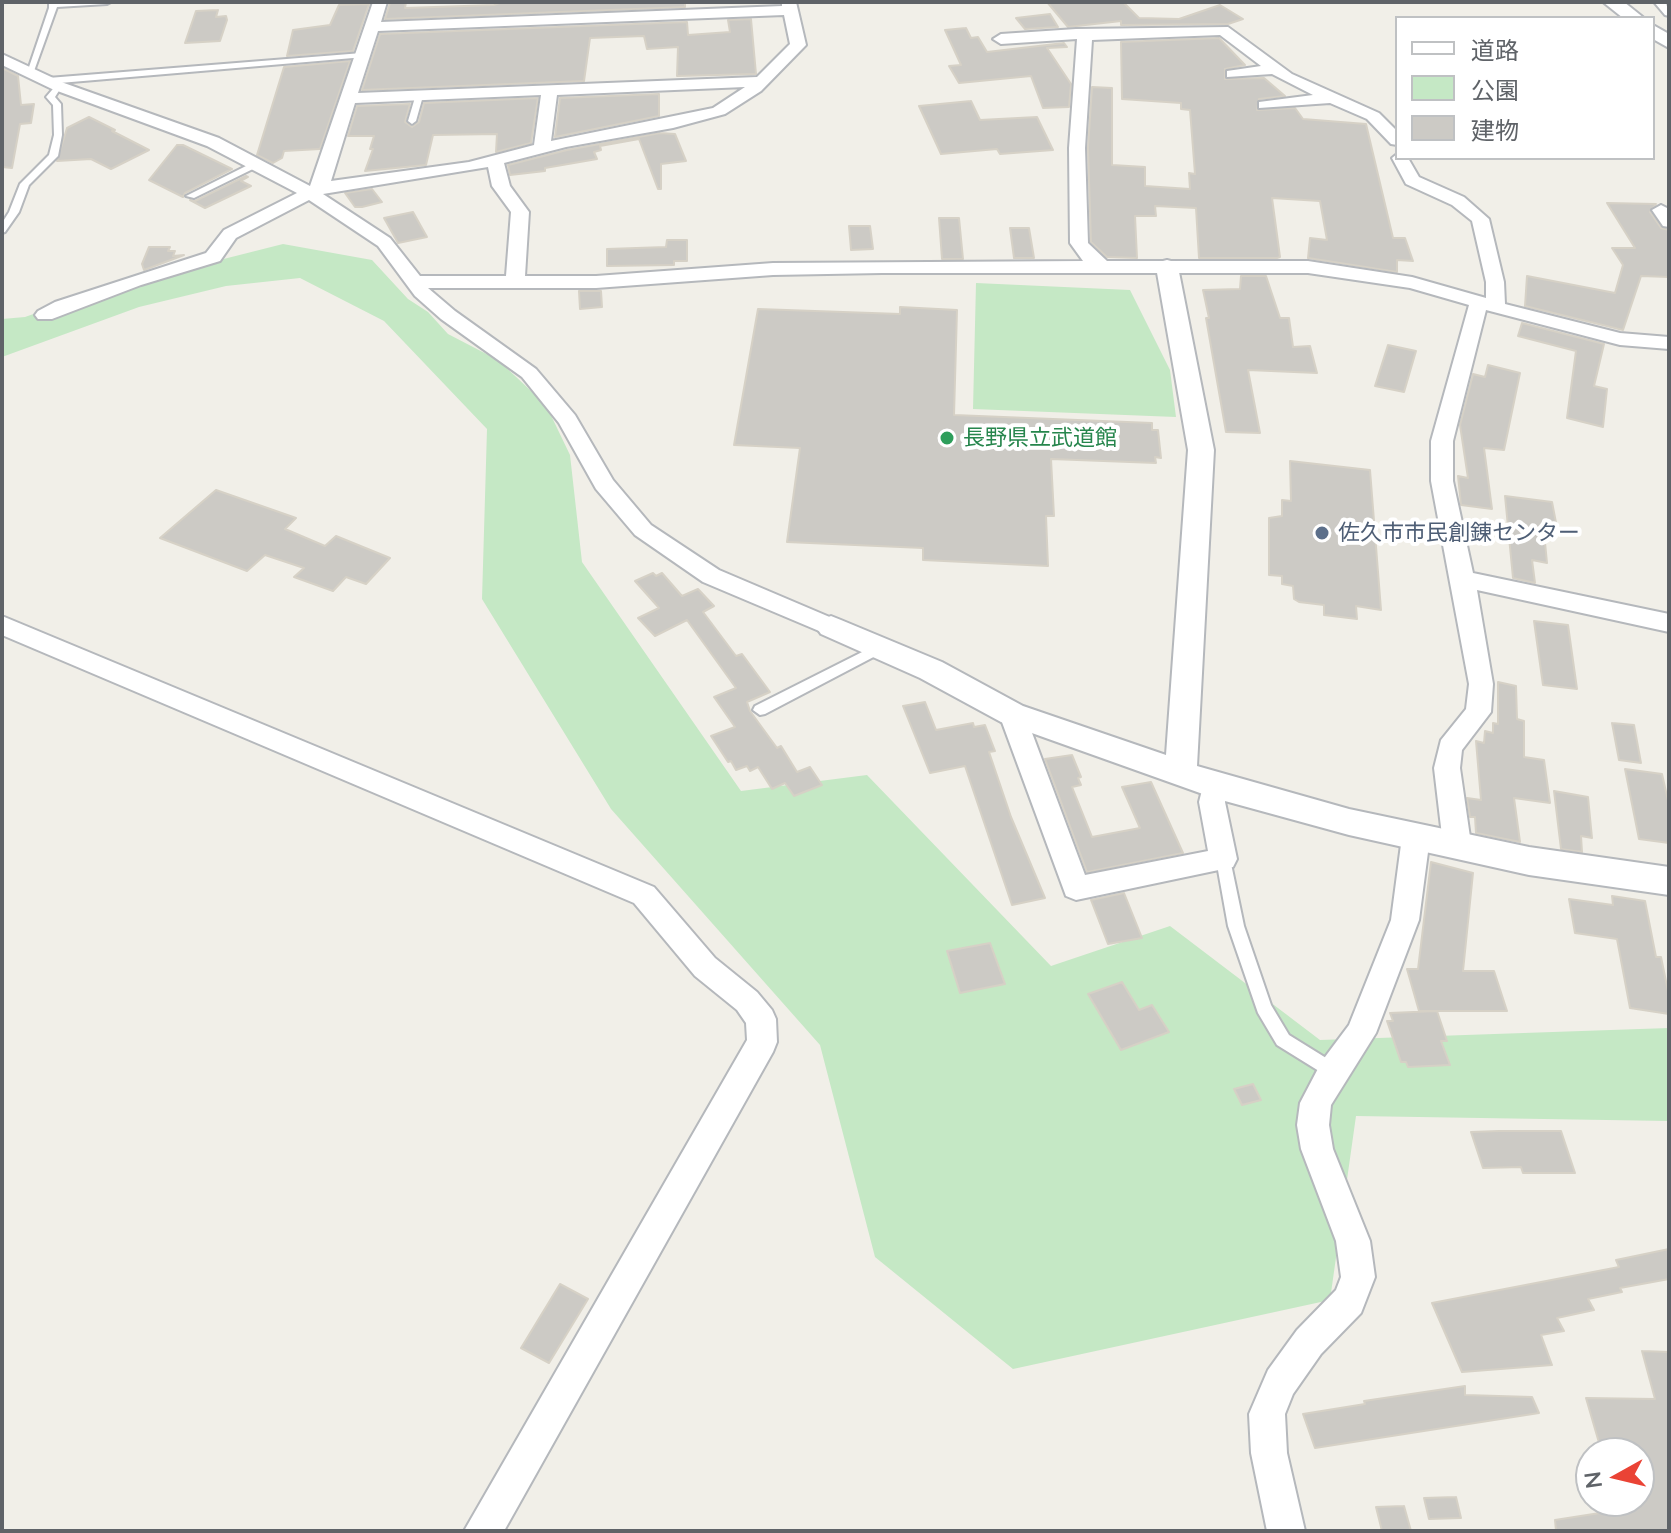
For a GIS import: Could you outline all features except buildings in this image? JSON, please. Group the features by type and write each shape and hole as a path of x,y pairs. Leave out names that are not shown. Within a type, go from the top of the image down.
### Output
{"street":[{"path":"313,192 321,184 380,2"},
{"path":"1612,2 1632,16"},
{"path":"1660,2 1669,13"},
{"path":"348,98 549,93 631,110 719,111 743,98 798,45 790,6 372,27"},
{"path":"1001,39 1223,30 1299,84 1373,116 1395,138"},
{"path":"1085,36 1077,148 1079,243 1091,259 1103,267"},
{"path":"2,59 53,83 175,127 256,164 313,192 384,242 448,315 529,373 568,420 604,484 643,530 711,576 931,670 1012,714 1214,785 1273,803 1529,861 1669,881"},
{"path":"1233,74 1276,69"},
{"path":"45,315 134,281 213,257 230,234 313,192 338,184 495,161 542,147 631,110 760,82"},
{"path":"542,147 549,93"},
{"path":"1265,105 1331,98"},
{"path":"1401,160 1412,180 1458,201 1480,219 1495,282 1442,441 1442,481 1481,684 1478,712 1450,747 1457,844"},
{"path":"495,161 501,186 520,212 515,282"},
{"path":"1167,267 1201,450 1181,773"},
{"path":"416,282 596,282 773,269 1308,267 1412,283 1620,339 1669,343"},
{"path":"1463,579 1669,623"},
{"path":"2,625 644,895 705,967 747,1001 761,1019 762,1042 483,1531"},
{"path":"1012,714 1076,888 1223,859 1212,802 1214,785"},
{"path":"1286,1531 1269,1453 1267,1414 1280,1382 1309,1342 1349,1301 1358,1277 1353,1241 1317,1149 1313,1125 1316,1103 1333,1071 1361,1033 1405,920 1416,837"}],"lane":[{"path":"30,71 55,4 107,2"},
{"path":"2,230 14,212 25,184 53,156 58,135 57,104 50,97 53,83 362,55"},
{"path":"412,121 419,96"},
{"path":"191,196 256,164"},
{"path":"760,710 880,648"},
{"path":"1223,859 1236,926 1264,1008 1283,1040 1333,1071"}],"green space":[{"path":"283,244 372,260 408,299 428,312 448,334 498,360 546,405 570,455 582,562 741,791 867,775 1051,966 1170,926 1320,1040 1669,1028 1669,1121 1356,1116 1330,1300 1013,1369 875,1257 820,1045 611,809 482,599 487,429 384,321 300,278 226,286 139,307 2,357 2,319 25,317 101,290"},
{"path":"976,283 1130,290 1170,370 1176,417 973,409"}],"place":[{"name":"長野県立武道館","path":"947,438"},
{"name":"佐久市市民創錬センター","path":"1322,533"}]}
